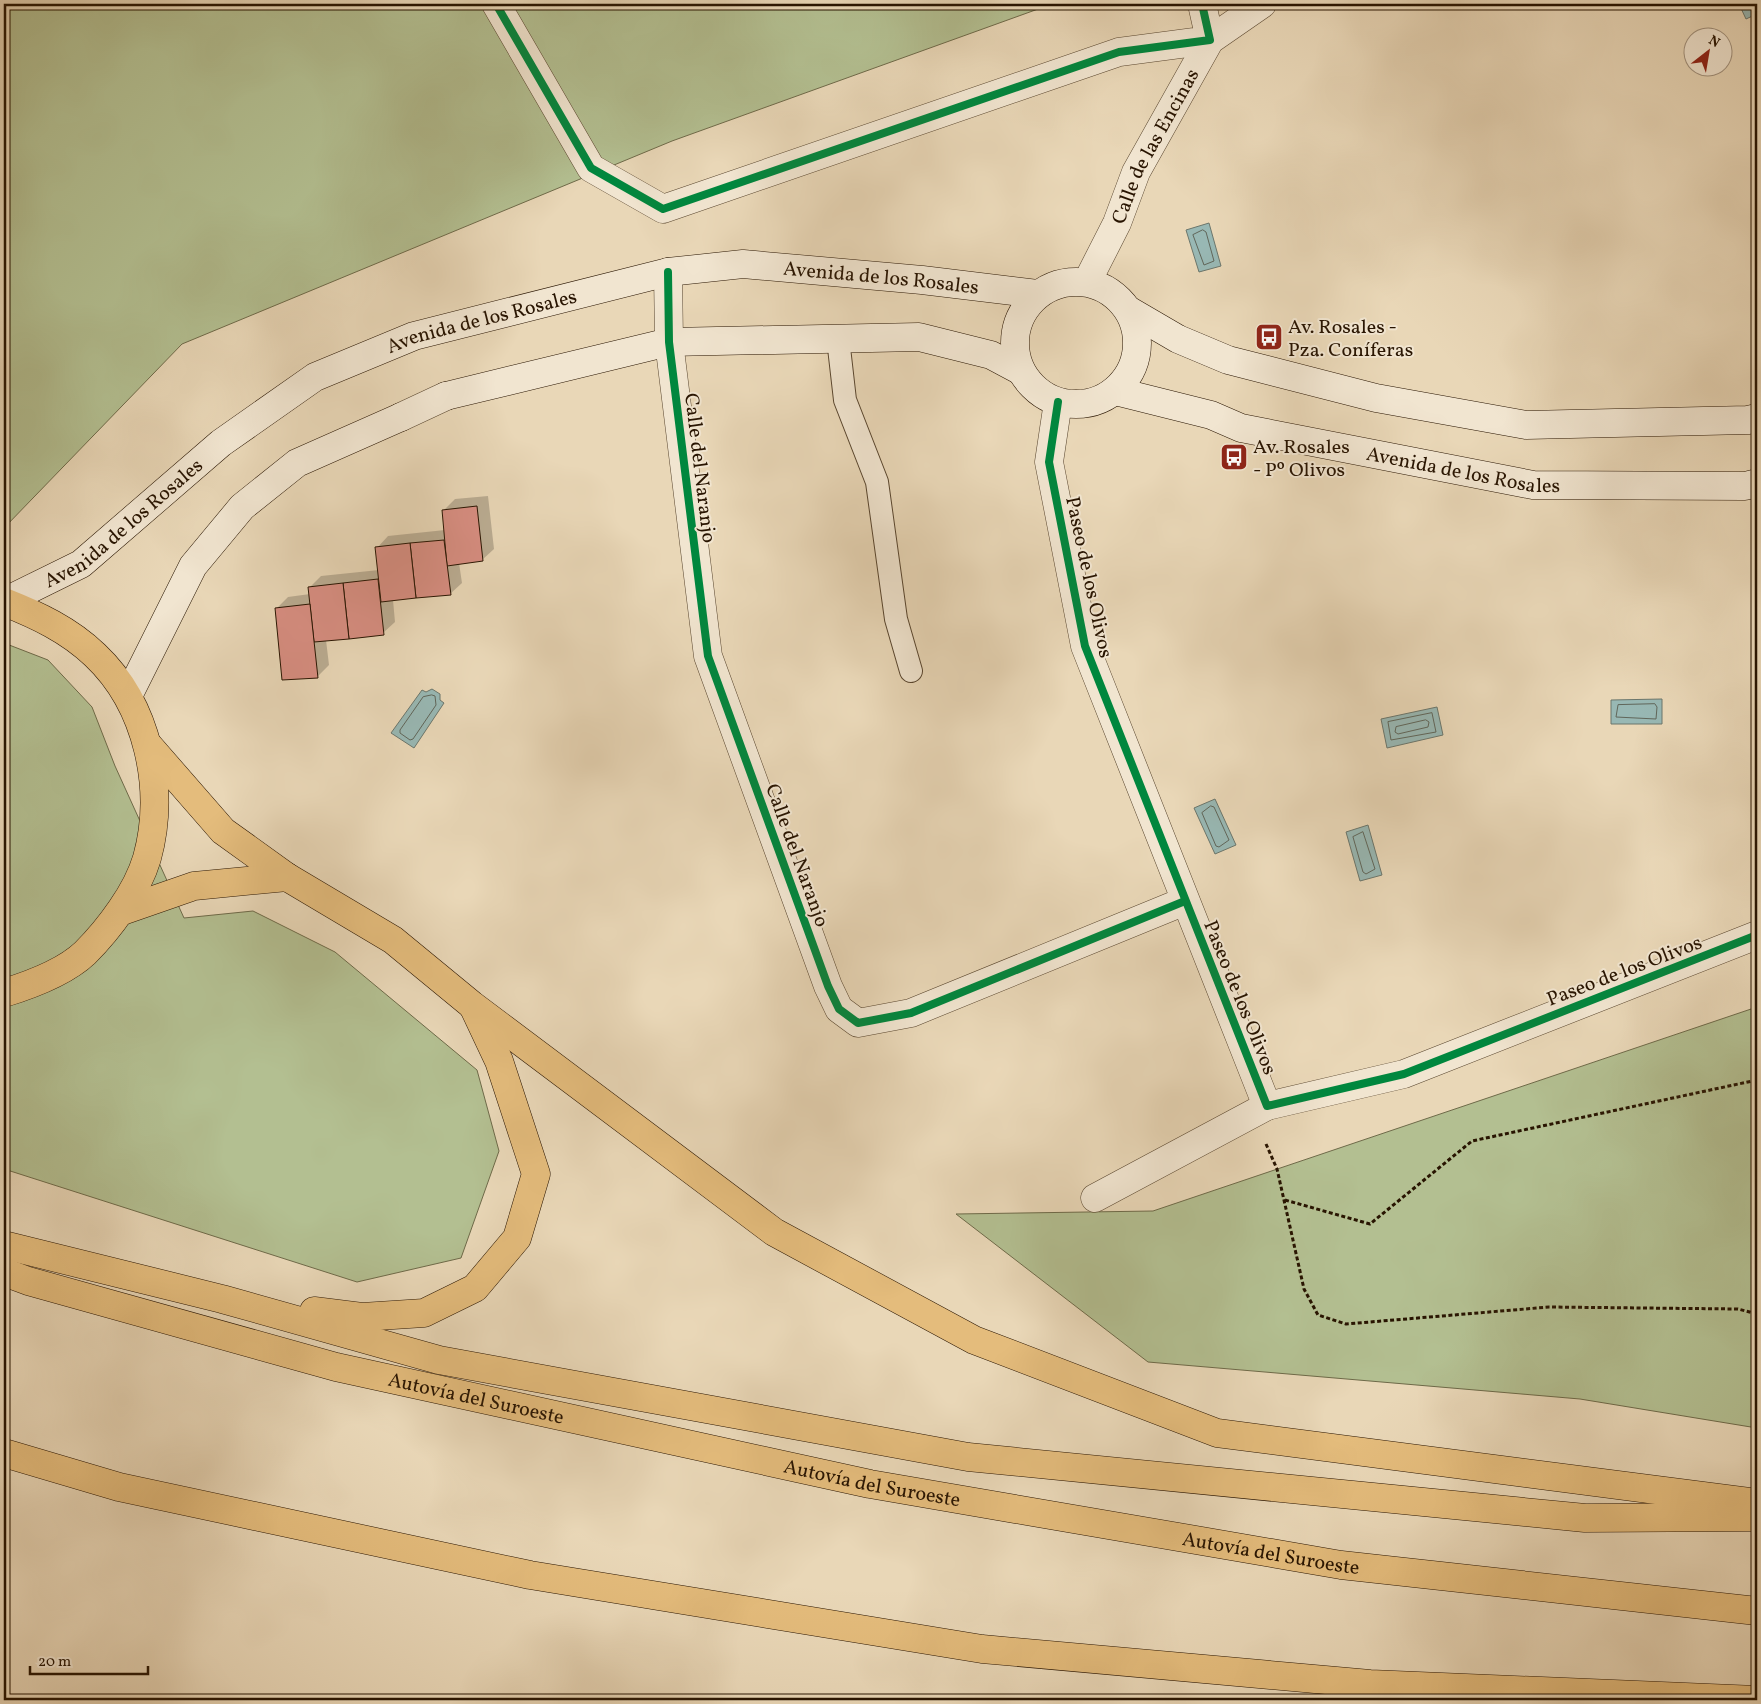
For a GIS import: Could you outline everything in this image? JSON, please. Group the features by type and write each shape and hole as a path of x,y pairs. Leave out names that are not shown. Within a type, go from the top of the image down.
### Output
{"main road":[{"path":"4,602 53,623 96,655 128,696 148,745 156,802 146,859 122,911 84,954 35,984 4,993"},
{"path":"148,745 223,831 287,878 393,940 472,1005 774,1232 974,1340 1217,1433 1757,1503"},
{"path":"122,911 194,886 287,878"},
{"path":"222,1299 362,1317 424,1313 475,1288 517,1238 536,1174 499,1060 472,1005"},
{"path":"4,1245 222,1299 439,1360 968,1457 1585,1518 1757,1517"},
{"name":"Autovía del Suroeste","path":"4,1272 28,1281 336,1367 870,1484 1341,1565 1757,1611"},
{"path":"4,1453 119,1487 530,1575 982,1649 1370,1684 1757,1700"},
{"path":"1370,1684 1406,1700"}],"street":[{"path":"496,4 592,168 663,208 1119,52 1210,40 1202,4"},
{"name":"Calle de las Encinas","path":"1088,282 1117,223 1136,172 1210,40 1262,4"},
{"name":"Avenida de los Rosales","path":"4,602 81,564 221,443 315,377 414,336 668,272 743,264 922,280 1037,294"},
{"name":"Calle del Naranjo","path":"668,272 669,342 708,656 828,986 839,1010 858,1023 912,1013 1185,901"},
{"path":"1130,311 1138,339 1136,361 1122,385 1115,391 1079,405 1058,402 1034,388 1021,371 1014,346 1016,325 1023,310 1037,294 1066,282 1088,282 1115,295 1130,311 1178,339 1228,360 1376,398 1526,425 1748,420 1757,418"},
{"path":"128,696 193,566 242,507 297,462 446,396 669,342 919,337 991,355 1021,371"},
{"name":"Avenida de los Rosales","path":"1115,391 1211,415 1241,428 1533,485 1746,486 1757,483"},
{"name":"Paseo de los Olivos","path":"1058,402 1050,462 1085,646 1267,1106"},
{"name":"Paseo de los Olivos","path":"1095,1198 1267,1106 1404,1074 1757,935"}],"lane":[{"path":"838,339 845,400 877,482 896,619 911,671"}],"path":[{"path":"1285,1200 1370,1224 1472,1142 1757,1080"},
{"path":"1267,1106 1264,1140 1277,1169 1304,1290 1318,1315 1346,1324 1549,1307 1738,1309 1757,1314"}],"green space":[{"path":"4,4 1052,4 672,141 182,344 4,528"},
{"path":"4,643 48,660 92,707 115,766 184,918 253,911 335,952 477,1070 499,1151 461,1258 357,1282 4,1169"},
{"path":"1757,1007 1757,1428 1580,1399 1148,1362 956,1214 1153,1211"}],"water":[{"path":"1739,4 1757,4 1757,14 1746,19"},
{"path":"1209,223 1221,266 1199,272 1186,230"},
{"path":"432,689 440,694 440,700 444,703 414,748 391,733 422,690 426,692"},
{"path":"1662,699 1662,724 1611,724 1611,700"},
{"path":"1437,707 1443,735 1387,748 1381,719"},
{"path":"1215,799 1236,845 1215,854 1194,808"},
{"path":"1368,825 1382,875 1360,881 1346,832"}],"building":[{"path":"477,506 483,561 447,566 442,510"},
{"path":"444,540 451,595 416,598 410,543"},
{"path":"410,543 416,598 381,602 375,547"},
{"path":"378,579 384,635 349,639 343,583"},
{"path":"343,583 349,639 314,642 308,587"},
{"path":"310,604 318,678 282,680 275,608"}],"cycle path":[{"path":"496,4 591,168 663,209 1119,52 1210,40 1202,4"},
{"path":"668,272 669,342 708,656 828,986 839,1009 858,1023 911,1013 1185,901"},
{"path":"1058,402 1049,462 1085,646 1267,1106 1404,1074 1757,935"}],"place":[{"name":"Av. Rosales - Pza. Coníferas","path":"1269,337"},
{"name":"Av. Rosales - Pº Olivos","path":"1234,457"}]}
